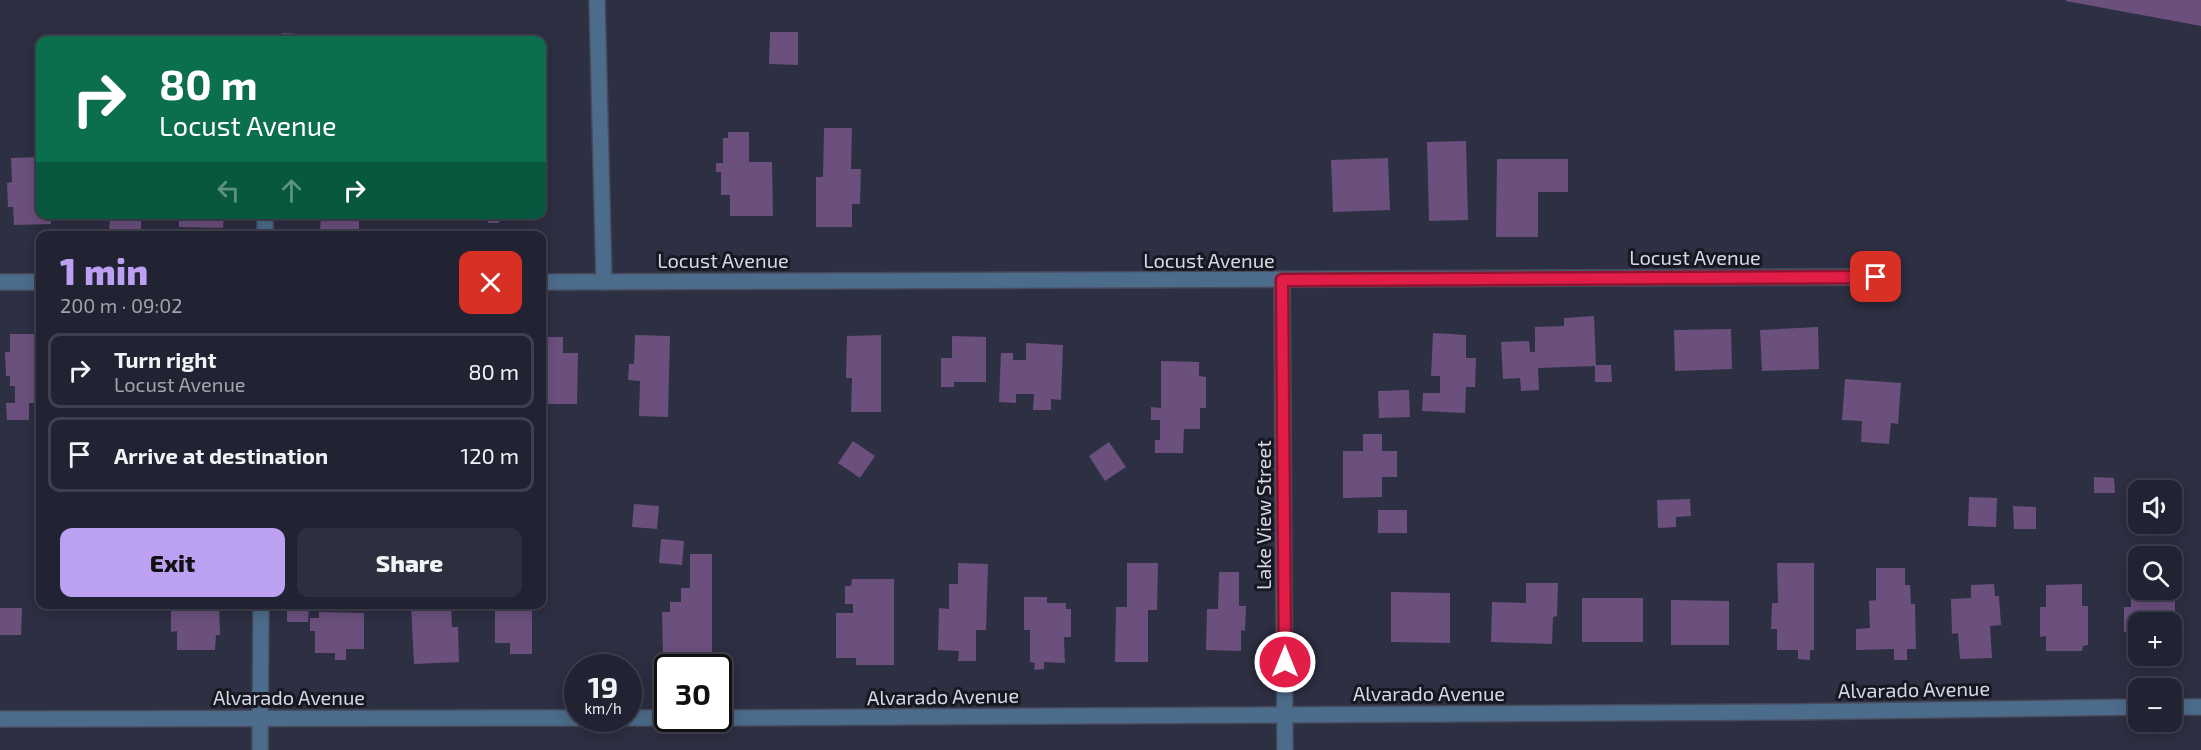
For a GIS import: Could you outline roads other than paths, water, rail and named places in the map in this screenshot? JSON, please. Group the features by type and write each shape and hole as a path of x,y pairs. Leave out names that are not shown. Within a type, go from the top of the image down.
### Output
{"street":[{"path":"597,0 604,282"},
{"name":"Locust Avenue","path":"546,282 1876,277"},
{"name":"Lake View Street","path":"1282,280 1285,750"},
{"path":"0,282 36,282"},
{"path":"260,750 261,609"},
{"path":"2182,707 2201,706"},
{"name":"Alvarado Avenue","path":"732,718 1789,712 2128,707"},
{"name":"Alvarado Avenue","path":"0,719 564,718"}]}
